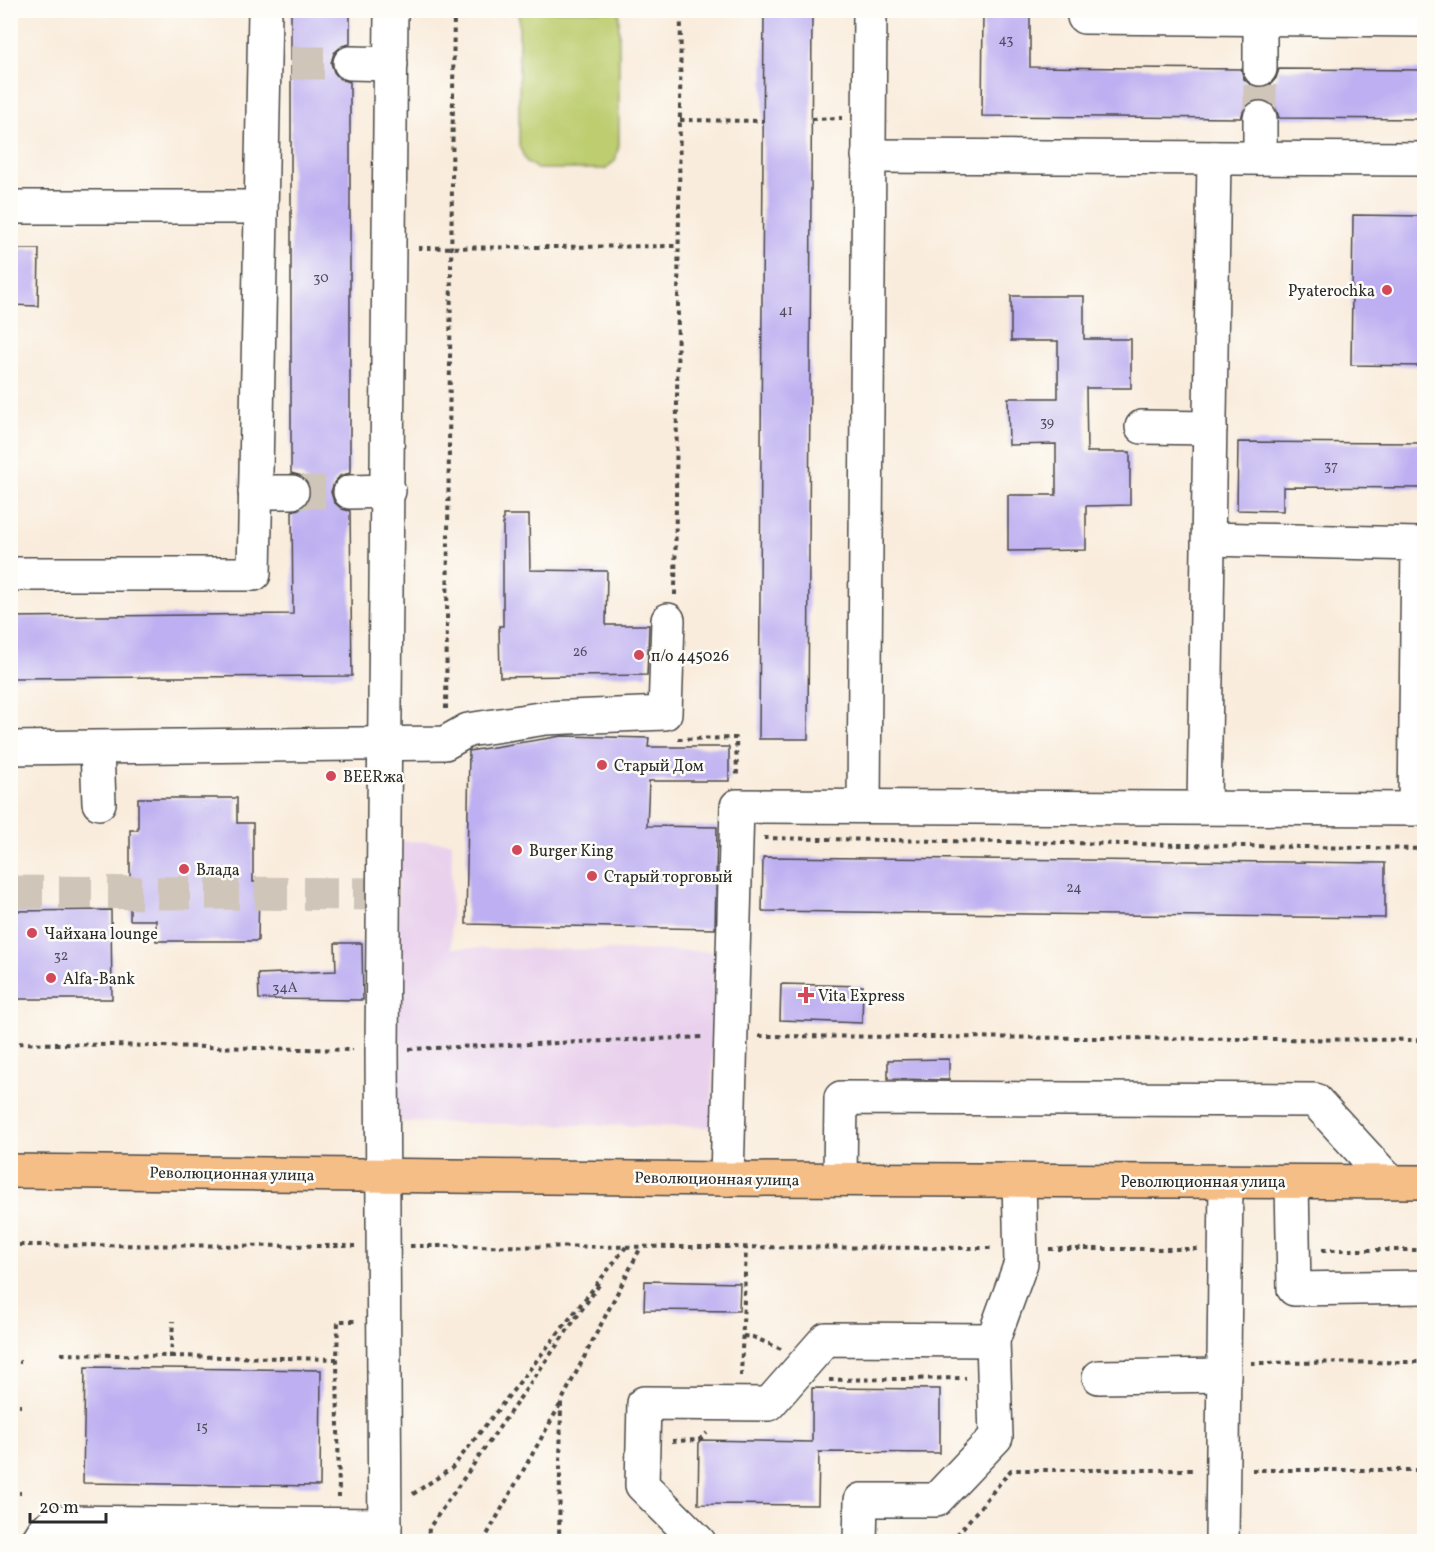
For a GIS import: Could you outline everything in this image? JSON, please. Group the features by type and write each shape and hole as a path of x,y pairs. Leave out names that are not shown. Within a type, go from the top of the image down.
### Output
{"main road":[{"name":"Революционная улица","path":"10,1171 727,1179 1425,1182"}],"street":[{"path":"10,574 254,574 260,207 278,63 265,10"},
{"path":"38,1542 44,1531 56,1522 384,1526 384,744 389,491 391,10"},
{"path":"864,806 870,10"},
{"path":"1084,16 1195,14 1260,18 1422,20 1422,10"},
{"path":"1260,18 1260,69"},
{"path":"350,63 391,64"},
{"path":"1260,118 1260,158"},
{"path":"868,156 1425,159"},
{"path":"1204,807 1214,158"},
{"path":"10,207 260,207"},
{"path":"1143,427 1210,428"},
{"path":"350,492 389,491"},
{"path":"255,492 291,492"},
{"path":"727,1179 737,822 864,806 1415,810 1418,544 1209,539"},
{"path":"10,748 97,749 445,743 468,730 535,720 596,714 665,713 671,608"},
{"path":"97,749 99,803"},
{"path":"840,1179 841,1098 1315,1100 1389,1182"},
{"path":"860,1542 861,1500 936,1500 996,1437 993,1340 1021,1263 1019,1180"},
{"path":"1222,1542 1226,1181"},
{"path":"1292,1182 1294,1289 1425,1287"},
{"path":"699,1542 642,1485 644,1403 768,1404 826,1339 993,1340"},
{"path":"1099,1377 1224,1369"}],"path":[{"path":"445,743 454,10"},
{"path":"671,608 681,10"},
{"path":"812,119 844,117"},
{"path":"680,120 763,121"},
{"path":"390,249 678,246"},
{"path":"673,739 736,738 737,822 1425,849"},
{"path":"10,871 19,871"},
{"path":"10,1245 1225,1250"},
{"path":"384,1526 452,1468 626,1247"},
{"path":"429,1542 429,1527 626,1247"},
{"path":"483,1542 561,1402 641,1247"},
{"path":"740,1404 746,1248"},
{"path":"1293,1250 1425,1250"},
{"path":"171,1356 173,1320"},
{"path":"338,1321 339,1502"},
{"path":"61,1354 337,1359"},
{"path":"10,1362 21,1362"},
{"path":"1224,1369 1425,1362"},
{"path":"822,1380 993,1378"},
{"path":"558,1542 561,1402"},
{"path":"10,1406 21,1406"},
{"path":"671,1440 699,1440 714,1427"},
{"path":"951,1542 1011,1470 1425,1470"},
{"path":"10,1493 21,1493"}],"shaded area":[{"path":"399,841 452,842 451,948 714,951 712,1127 395,1122"}],"green space":[{"path":"519,11 619,11 619,145 615,161 605,169 537,169 526,161 519,146"}],"building":[{"path":"291,10 350,10 350,44 342,46 334,53 331,63 340,79 350,82 350,473 340,476 331,492 334,502 342,509 350,511 352,676 10,678 10,617 293,614 292,511 308,502 311,491 302,476 291,473"},
{"path":"764,10 812,10 808,739 759,739"},
{"path":"983,10 1030,10 1030,67 1241,69 1244,79 1259,88 1270,85 1279,69 1425,70 1425,119 1279,118 1276,108 1261,99 1250,102 1241,118 982,116"},
{"path":"1353,215 1425,216 1425,366 1351,365"},
{"path":"10,249 39,249 38,306 10,305"},
{"path":"1011,296 1084,296 1084,339 1131,339 1131,388 1086,388 1087,452 1130,452 1130,505 1086,506 1086,550 1008,551 1008,495 1056,495 1056,444 1009,445 1008,398 1058,398 1058,341 1011,341"},
{"path":"1238,442 1425,443 1425,488 1283,487 1283,511 1237,510"},
{"path":"503,515 529,515 530,570 607,571 606,625 649,625 647,675 500,677 499,626 503,626"},
{"name":"Старый торговый","path":"562,736 649,738 648,747 729,747 729,781 649,781 647,826 717,827 715,929 466,924 469,751"},
{"name":"Влада","path":"138,798 237,798 237,823 253,823 253,882 259,882 258,941 156,941 156,920 130,920 130,830 138,830"},
{"path":"763,857 1385,863 1385,918 762,911"},
{"path":"111,910 112,999 10,999 10,911"},
{"path":"335,943 362,943 363,1000 259,999 258,974 336,971"},
{"path":"781,984 863,986 862,1023 780,1020"},
{"path":"949,1059 949,1080 888,1079 888,1060"},
{"path":"645,1281 740,1283 739,1311 644,1310"},
{"path":"85,1367 321,1370 320,1486 83,1483"},
{"path":"812,1388 940,1389 940,1453 819,1452 818,1505 698,1504 699,1440 812,1442"}],"tunnel":[{"path":"291,63 350,63"},
{"path":"1260,69 1260,118"},
{"path":"292,492 350,492"},
{"path":"10,892 383,894"}],"place":[{"name":"Pyaterochka","path":"1387,290"},
{"name":"п/о 445026","path":"639,655"},
{"name":"Старый Дом","path":"602,765"},
{"name":"BEERжа","path":"331,776"},
{"name":"Burger King","path":"517,850"},
{"name":"Влада","path":"184,869"},
{"name":"Старый торговый","path":"592,876"},
{"name":"Чайхана lounge","path":"32,933"},
{"name":"Alfa-Bank","path":"51,978"},
{"name":"Vita Express","path":"806,995"}]}
